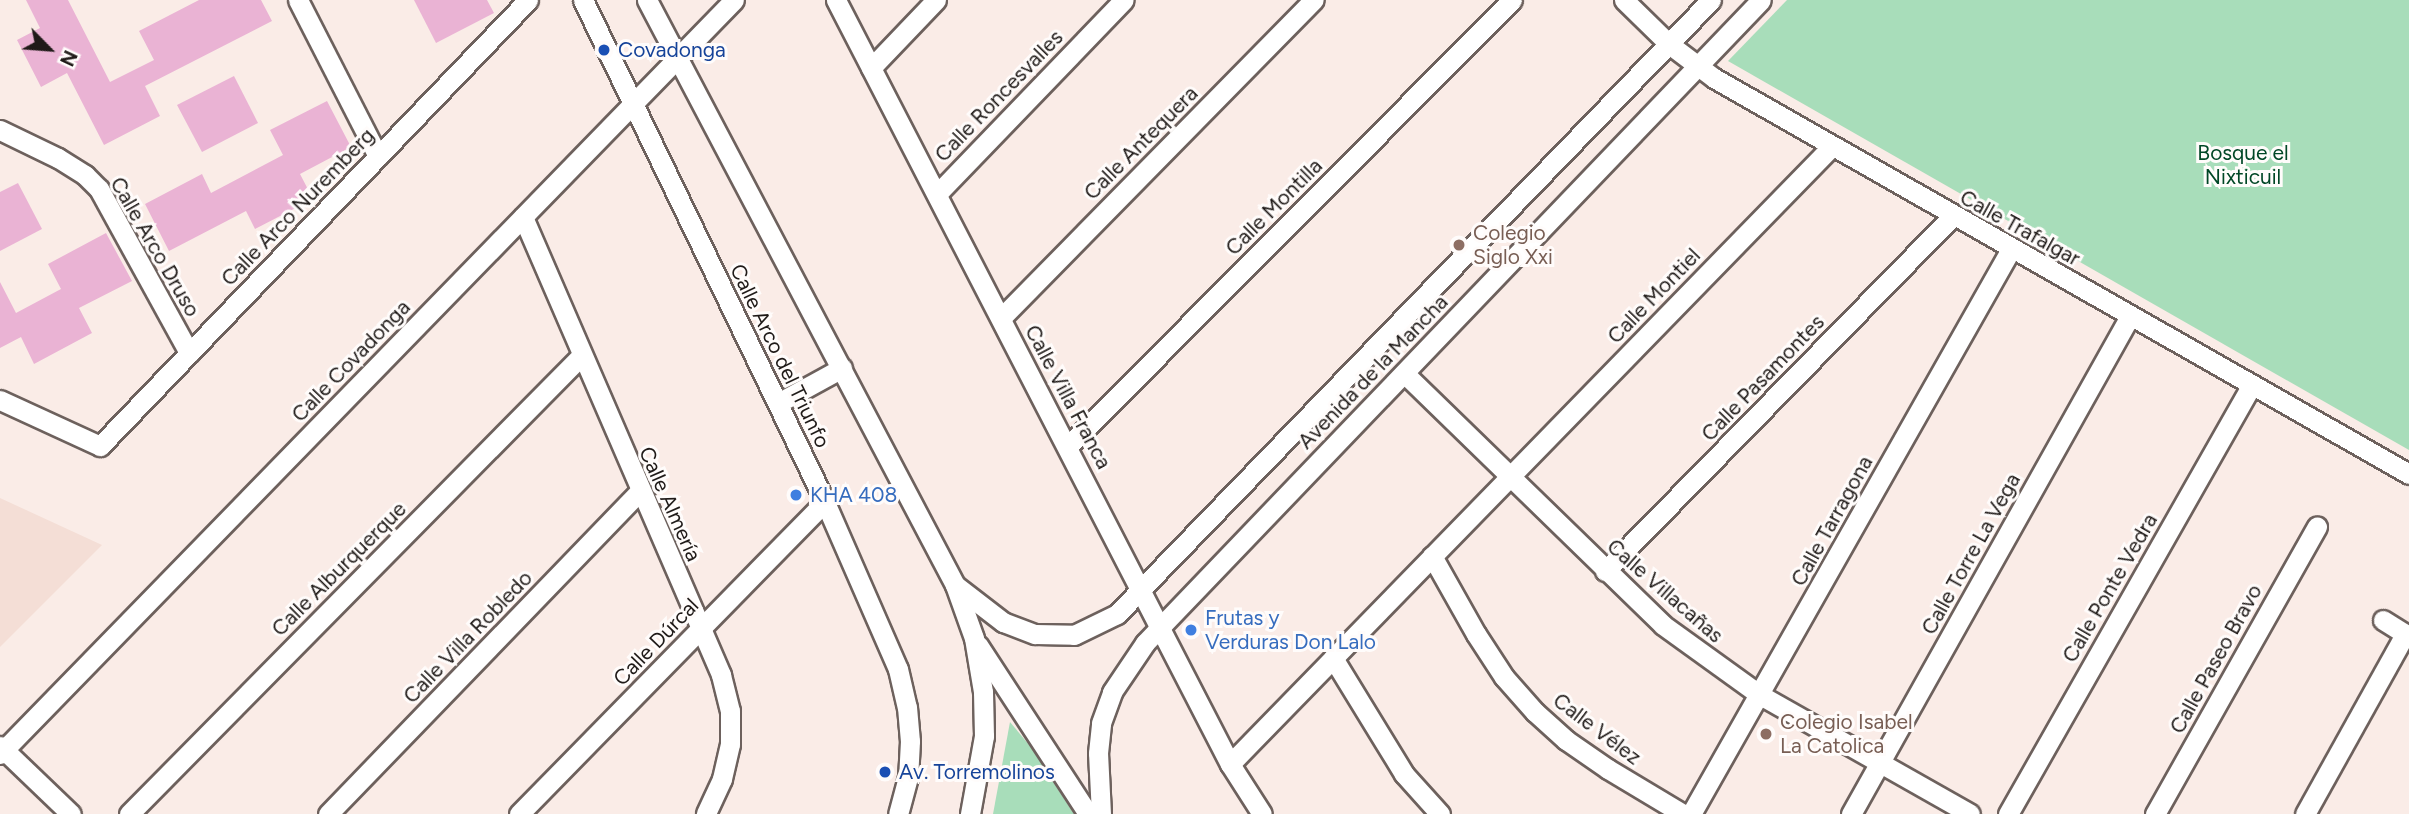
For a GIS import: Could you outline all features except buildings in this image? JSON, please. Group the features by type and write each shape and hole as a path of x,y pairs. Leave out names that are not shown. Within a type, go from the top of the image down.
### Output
{"street":[{"path":"298,0 378,156"},
{"name":"Calle Arco Nuremberg","path":"0,400 100,446 528,0"},
{"name":"Calle Arco del Triunfo","path":"583,0 825,502 898,669 908,707 910,741 908,777 898,814"},
{"path":"647,0 955,585 974,638 983,692 984,736 970,814"},
{"name":"Calle Covadonga","path":"1,750 734,0"},
{"name":"Calle Villa Franca","path":"836,0 1230,764 1262,814"},
{"path":"871,68 936,0"},
{"name":"Calle Roncesvalles","path":"937,194 1124,0"},
{"name":"Calle Antequera","path":"1001,318 1314,0"},
{"name":"Calle Montilla","path":"1068,446 1512,0"},
{"name":"Calle Trafalgar","path":"1623,0 1668,44 1697,67 1831,147 2409,474"},
{"name":"Avenida de la Mancha","path":"955,585 1003,622 1035,634 1074,635 1117,614 1711,0"},
{"name":"Avenida de la Mancha","path":"1101,814 1098,753 1101,723 1112,692 1129,662 1761,0"},
{"name":"Calle Arco Druso","path":"0,130 58,158 85,175 99,189 189,353"},
{"name":"Calle Montiel","path":"1230,764 1831,147"},
{"name":"Calle Pasamontes","path":"1605,571 1953,216"},
{"name":"Calle Almería","path":"523,217 720,675 730,711 730,744 725,768 706,814"},
{"name":"Calle Tarragona","path":"1692,814 2011,248"},
{"name":"Calle Torre La Vega","path":"1851,814 2130,316"},
{"name":"Calle Alburquerque","path":"129,814 581,356"},
{"path":"778,403 842,368"},
{"name":"Calle Villacañas","path":"1404,373 1663,625 1760,695 1970,814"},
{"name":"Calle Ponte Vedra","path":"2008,814 2252,384"},
{"name":"Calle Villa Robledo","path":"328,814 640,492"},
{"name":"Calle Dúrcal","path":"519,814 825,502"},
{"name":"Calle Paseo Bravo","path":"2155,814 2317,526"},
{"name":"Calle Vélez","path":"1432,556 1475,634 1504,677 1535,712 1566,740 1608,769 1683,814"},
{"path":"2305,814 2407,635 2383,620"},
{"path":"974,638 1088,814"},
{"path":"1333,658 1404,774 1440,814"},
{"path":"1,750 71,814"}],"shaded area":[{"path":"0,498 102,545 0,647"}],"green space":[{"name":"Bosque el Nixticuil","path":"1787,0 2409,0 2409,450 1728,61"},
{"path":"1010,722 1030,746 1074,814 993,814"}],"place":[{"name":"Covadonga","path":"604,50"},
{"name":"Colegio Siglo Xxi","path":"1459,245"},
{"name":"KHA 408","path":"796,495"},
{"name":"Frutas y Verduras Don Lalo","path":"1191,630"},
{"name":"Colegio Isabel La Catolica","path":"1766,734"},
{"name":"Av. Torremolinos","path":"885,772"}]}
